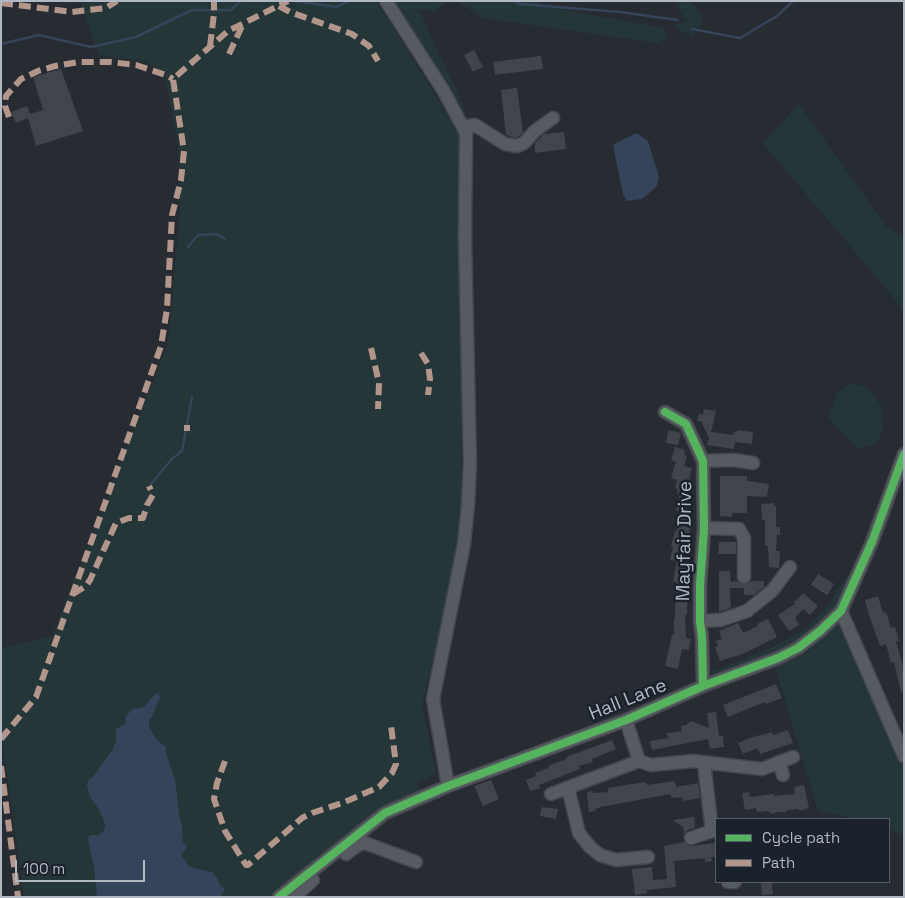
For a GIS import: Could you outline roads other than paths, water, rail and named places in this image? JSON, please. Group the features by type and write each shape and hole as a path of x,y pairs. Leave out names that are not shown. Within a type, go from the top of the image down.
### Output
{"street":[{"path":"386,1 444,90 466,133"},
{"path":"448,786 433,699 464,544 468,505 470,464 465,238 466,133 469,126 475,125 505,144 517,146 524,143 535,131 553,118"},
{"name":"Mayfair Drive","path":"665,412 686,424 703,461 704,528 700,579 703,686"},
{"name":"Hall Lane","path":"279,897 385,813 448,786 626,720 703,686 754,668 798,648 841,611 872,542 904,454"},
{"path":"703,461 734,460 753,463"},
{"path":"704,528 739,529 744,538 744,576"},
{"path":"700,621 721,620 747,611 772,591 790,567"},
{"path":"841,611 904,756"},
{"path":"626,720 639,761"},
{"path":"551,794 639,761 651,765 693,760 704,763 762,769 781,768 793,757"},
{"path":"691,838 714,831 704,763"},
{"path":"568,788 579,833 583,840 600,855 616,860 648,857"},
{"path":"294,897 358,845 365,843 416,862"}],"water":[{"path":"634,134 638,134 648,141 659,177 657,186 642,199 627,201 623,194 613,145"},
{"path":"159,692 160,698 149,719 149,727 157,740 166,747 166,753 175,780 183,842 187,847 181,855 188,865 193,868 212,872 221,887 224,888 224,891 220,897 97,897 88,837 103,832 105,824 100,811 90,797 87,786 88,780 92,778 113,749 116,741 116,727 118,728 126,723 125,717 133,709 144,707"}],"waterway":[{"path":"1,44 39,35 91,47 136,37 192,10 231,10 240,1"},
{"path":"295,1 336,7 349,1"},
{"path":"515,1 519,4 620,12 677,20"},
{"path":"692,29 740,38 777,16 793,1"},
{"path":"188,247 198,235 217,234 225,239"},
{"path":"151,484 172,459 182,451 192,397"}]}
